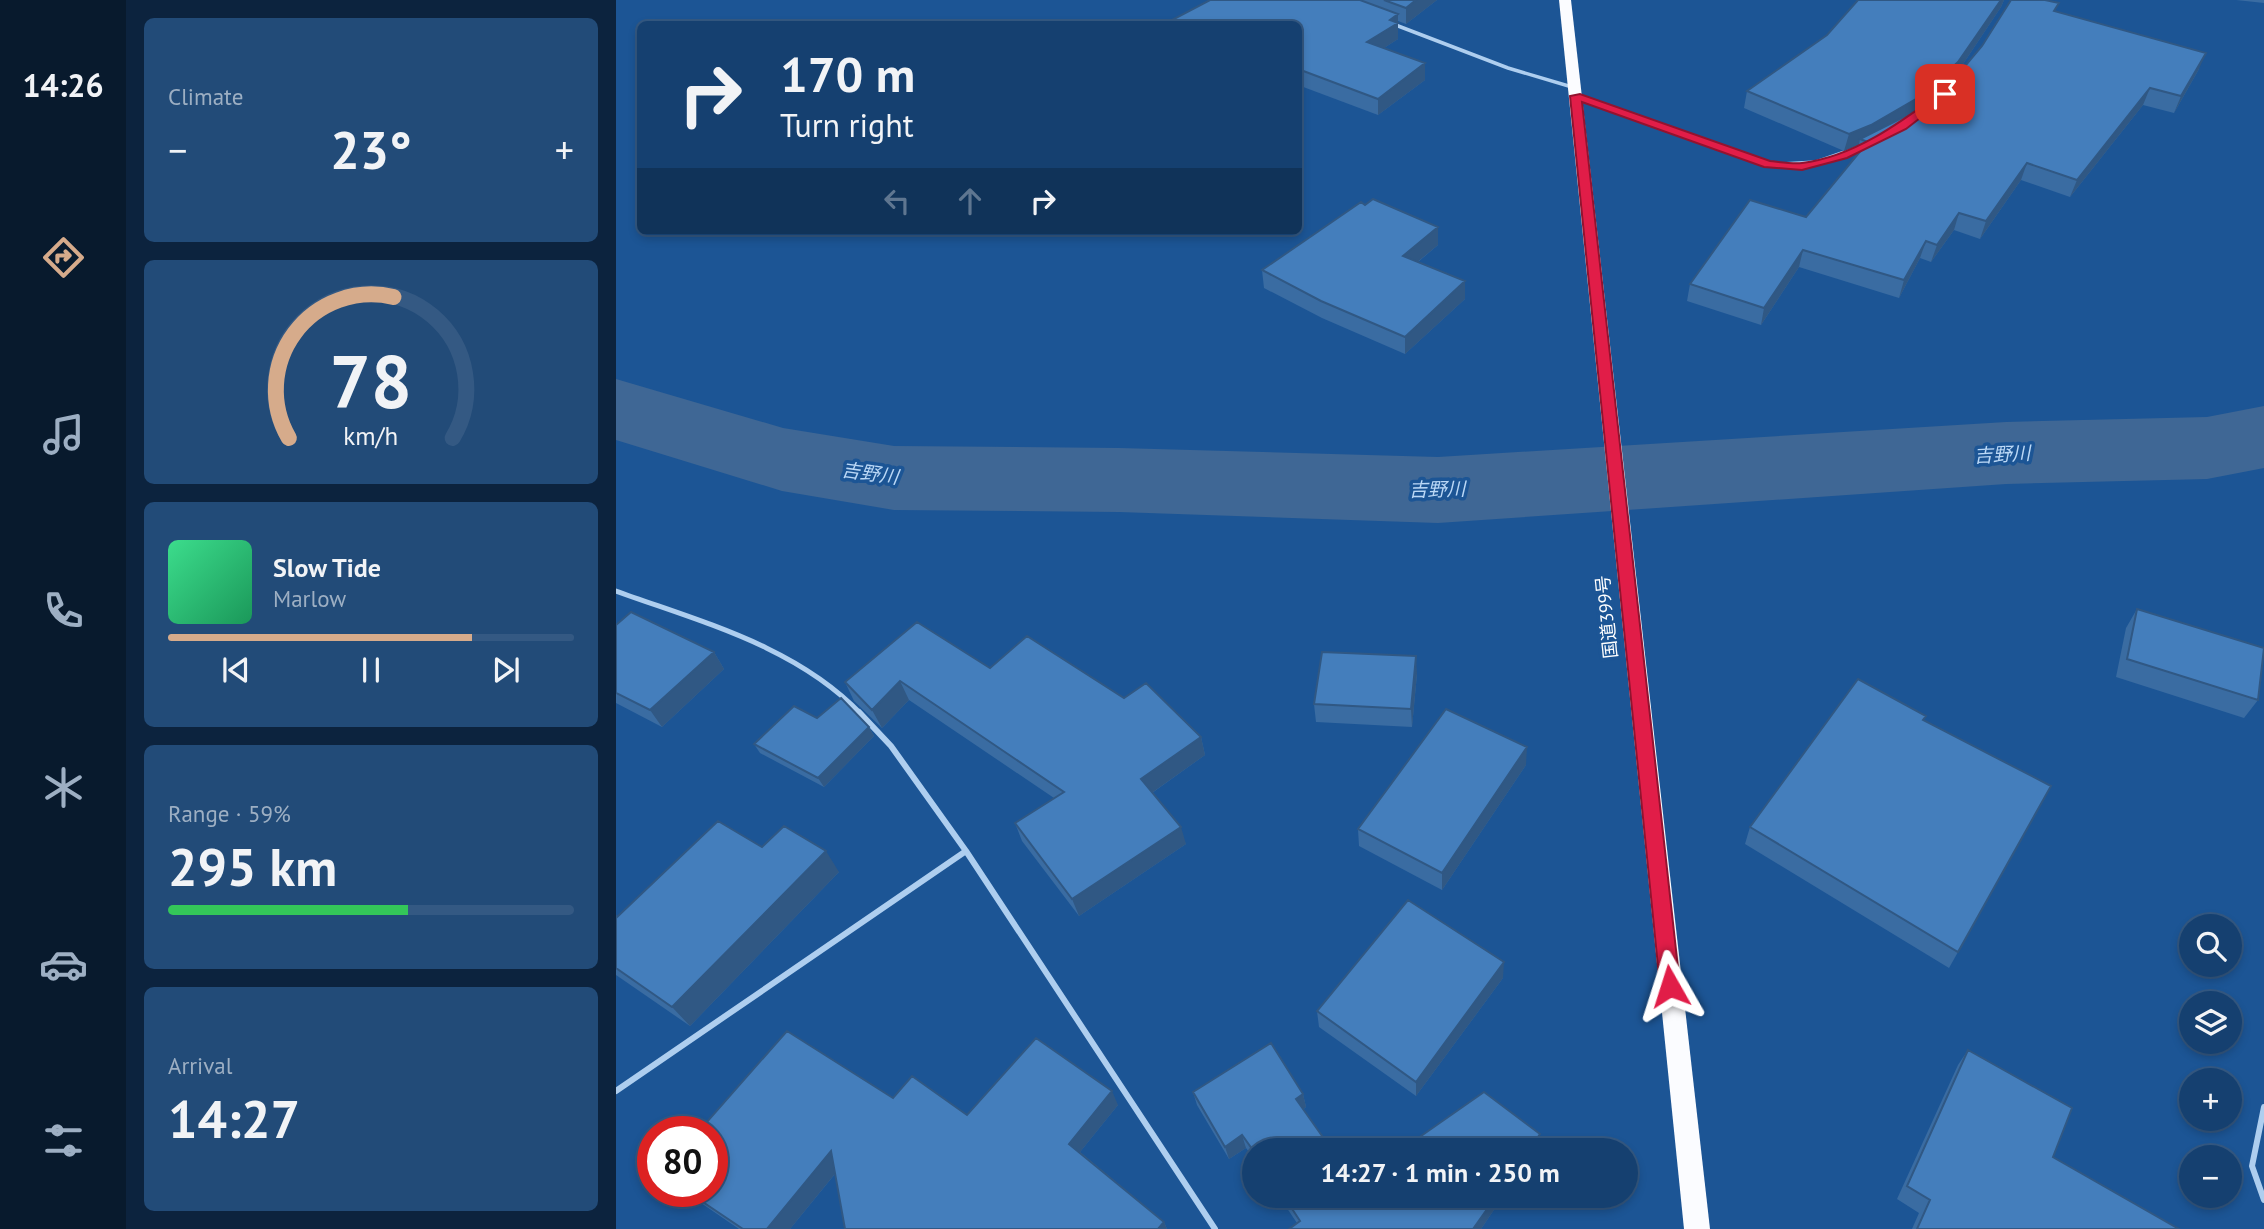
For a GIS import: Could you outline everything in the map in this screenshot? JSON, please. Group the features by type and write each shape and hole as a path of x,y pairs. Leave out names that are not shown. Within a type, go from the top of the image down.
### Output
{"highway":[{"name":"国道399号","path":"1565,0 1697,1229"}],"lane":[{"path":"1381,20 1768,164 1802,166 1843,156 1867,144"},
{"path":"616,591 768,646 837,690 891,746 966,851 1215,1229"},
{"path":"616,1091 966,851"},
{"path":"2264,1107 2252,1166 2264,1200"}],"building":[{"path":"1210,0 1360,0 1398,14 1390,20 1398,23 1367,42 1425,63 1378,99 1302,70 1302,21 1170,21"},
{"path":"1384,0 1416,0 1406,8"},
{"path":"1858,0 2001,0 1958,62 1921,96 1871,125 1849,134 1747,91 1827,35"},
{"path":"2011,0 2045,0 2059,3 2054,11 2206,53 2181,96 2150,88 2077,180 2027,163 1986,221 1959,213 1937,245 1926,241 1904,280 1803,250 1764,308 1690,284 1750,200 1806,217 1868,142 1860,139 1910,114 1955,78 1982,46"},
{"path":"1373,199 1438,227 1403,256 1465,281 1405,337 1321,301 1262,270 1361,202 1365,205"},
{"path":"2137,609 2264,648 2258,700 2127,659"},
{"path":"631,612 714,652 650,710 616,693 616,625"},
{"path":"917,622 990,668 1027,636 1124,698 1146,683 1201,737 1141,779 1181,827 1072,899 1015,823 1064,792 900,681 872,710 845,682"},
{"path":"1322,652 1416,656 1411,709 1314,704"},
{"path":"1858,679 1926,716 1923,720 2051,786 1958,952 1750,827"},
{"path":"841,698 869,727 818,778 754,744 794,706 817,718"},
{"path":"1446,709 1527,747 1442,873 1358,829"},
{"path":"718,821 762,847 784,826 826,851 672,1007 616,968 616,916"},
{"path":"1408,900 1504,962 1416,1082 1317,1011"},
{"path":"787,1031 893,1098 912,1076 967,1115 1036,1038 1112,1091 1069,1144 1164,1222 1158,1229 845,1229 831,1151 767,1229 743,1229 710,1207 728,1207 728,1116 712,1116"},
{"path":"1271,1043 1303,1094 1296,1099 1324,1138 1244,1138 1242,1135 1225,1147 1193,1092"},
{"path":"1968,1050 2072,1108 2053,1157 2179,1229 1917,1229 1930,1200 1907,1186"},
{"path":"1484,1092 1540,1134 1537,1138 1418,1138"},
{"path":"1292,1208 1488,1208 1473,1229 1289,1229 1300,1221"}],"waterway":[{"name":"吉野川","path":"616,409 782,459 894,478 1119,480 1438,490 2006,453 2207,448 2264,437"}],"route":[{"path":"1670,986 1576,96 1768,164 1802,166 1843,156 1902,126 1945,94"}]}
